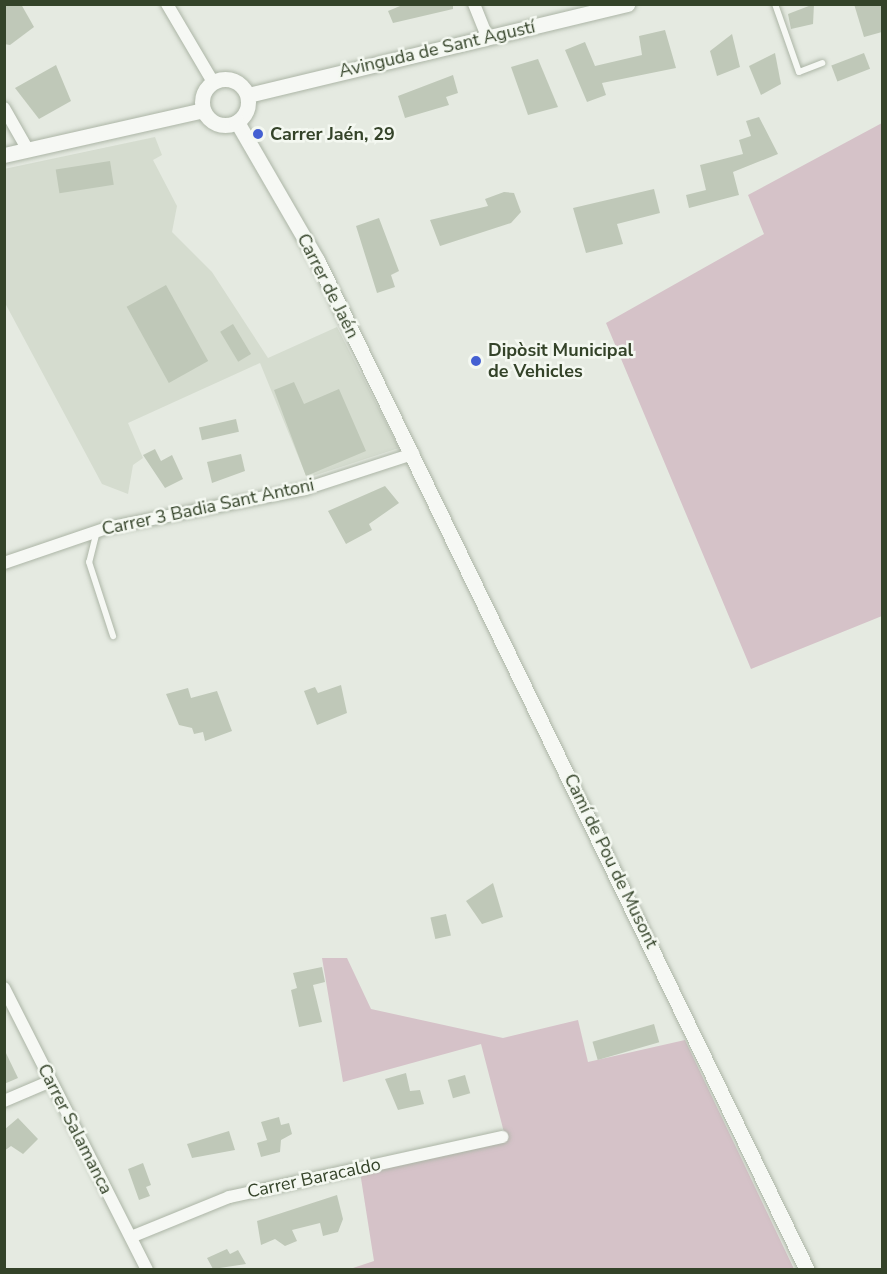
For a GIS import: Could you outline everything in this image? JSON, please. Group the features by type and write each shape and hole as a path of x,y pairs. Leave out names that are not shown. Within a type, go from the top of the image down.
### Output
{"street":[{"path":"167,4 213,82"},
{"path":"474,4 486,36"},
{"name":"Avinguda de Sant Agustí","path":"248,95 486,36 627,4"},
{"path":"231,79 248,95 248,110 237,122 216,124 203,110 204,92 213,82 231,79"},
{"path":"4,108 28,150"},
{"path":"4,155 203,110"},
{"name":"Carrer de Jaén","path":"237,122 316,260 412,443"},
{"name":"Carrer 3 Badia Sant Antoni","path":"4,563 97,530 305,489 412,443"},
{"name":"Camí de Pou de Musont","path":"412,443 807,1269"},
{"name":"Carrer Salamanca","path":"4,988 147,1269"},
{"path":"4,1101 51,1082"},
{"name":"Carrer Baracaldo","path":"131,1237 229,1197 503,1137"}],"lane":[{"path":"775,4 799,72 822,63"},
{"path":"97,530 89,562 113,636"}],"shaded area":[{"path":"882,123 882,616 751,669 606,323 764,234 748,195"},
{"path":"155,137 162,155 153,160 177,206 172,232 212,272 268,358 337,327 399,448 307,478 260,363 128,423 143,458 133,465 128,494 102,484 5,303 4,169"},
{"path":"322,958 347,958 371,1009 503,1038 578,1020 588,1062 685,1040 794,1269 350,1269 374,1261 360,1172 506,1140 481,1044 343,1082"}],"building":[{"path":"4,4 21,4 34,27 10,45 4,44"},
{"path":"405,4 453,4 453,9 393,23 388,11"},
{"path":"814,4 813,24 791,29 788,14"},
{"path":"854,4 882,4 882,32 864,37"},
{"path":"665,30 676,68 602,83 606,95 587,102 565,50 585,42 595,66 642,55 639,36"},
{"path":"732,34 740,67 717,76 710,51"},
{"path":"775,53 781,84 761,95 749,66"},
{"path":"864,53 870,69 837,81 831,66"},
{"path":"538,59 558,107 528,115 511,67"},
{"path":"56,65 71,101 39,119 15,88"},
{"path":"453,75 458,93 446,97 449,105 405,118 398,96"},
{"path":"759,117 778,154 733,172 739,195 689,208 686,195 706,190 700,165 743,154 739,140 751,136 746,121"},
{"path":"110,161 114,185 59,193 56,170"},
{"path":"654,189 660,213 617,224 623,244 586,253 573,208"},
{"path":"504,192 514,193 521,212 511,223 440,246 430,220 488,206 485,199"},
{"path":"379,218 399,271 391,275 395,287 377,293 356,226"},
{"path":"166,285 208,361 169,383 127,307"},
{"path":"233,324 251,354 238,362 220,332"},
{"path":"294,382 304,404 339,389 366,451 306,476 274,390"},
{"path":"236,419 239,432 202,440 199,428"},
{"path":"155,449 161,461 172,455 183,479 165,488 143,455"},
{"path":"241,454 245,471 212,483 207,462"},
{"path":"385,486 399,503 369,524 372,530 346,544 328,511"},
{"path":"341,685 347,713 317,725 304,691 315,687 318,693"},
{"path":"188,688 191,698 217,691 232,731 205,741 203,732 194,734 192,728 179,725 166,694"},
{"path":"493,883 503,917 482,924 466,901"},
{"path":"446,914 451,935 435,939 430,918"},
{"path":"322,967 325,982 313,985 322,1022 299,1027 291,990 297,988 293,973"},
{"path":"654,1024 659,1042 598,1060 592,1042"},
{"path":"4,1049 18,1078 4,1084"},
{"path":"406,1073 410,1091 420,1090 424,1104 398,1110 385,1079"},
{"path":"465,1075 470,1093 453,1098 448,1080"},
{"path":"279,1117 281,1125 289,1123 292,1134 281,1140 280,1152 261,1157 257,1143 267,1140 261,1122"},
{"path":"18,1118 38,1139 23,1154 11,1146 4,1151 4,1130"},
{"path":"229,1131 235,1150 192,1158 187,1144"},
{"path":"143,1163 151,1185 146,1187 150,1196 139,1200 128,1169"},
{"path":"337,1195 343,1219 338,1232 323,1236 320,1223 292,1230 297,1241 285,1246 275,1239 261,1245 257,1221"},
{"path":"227,1249 230,1254 238,1250 246,1264 213,1269 207,1258"}],"place":[{"name":"Carrer Jaén, 29","path":"258,134"},
{"name":"Dipòsit Municipal de Vehicles","path":"476,361"}]}
